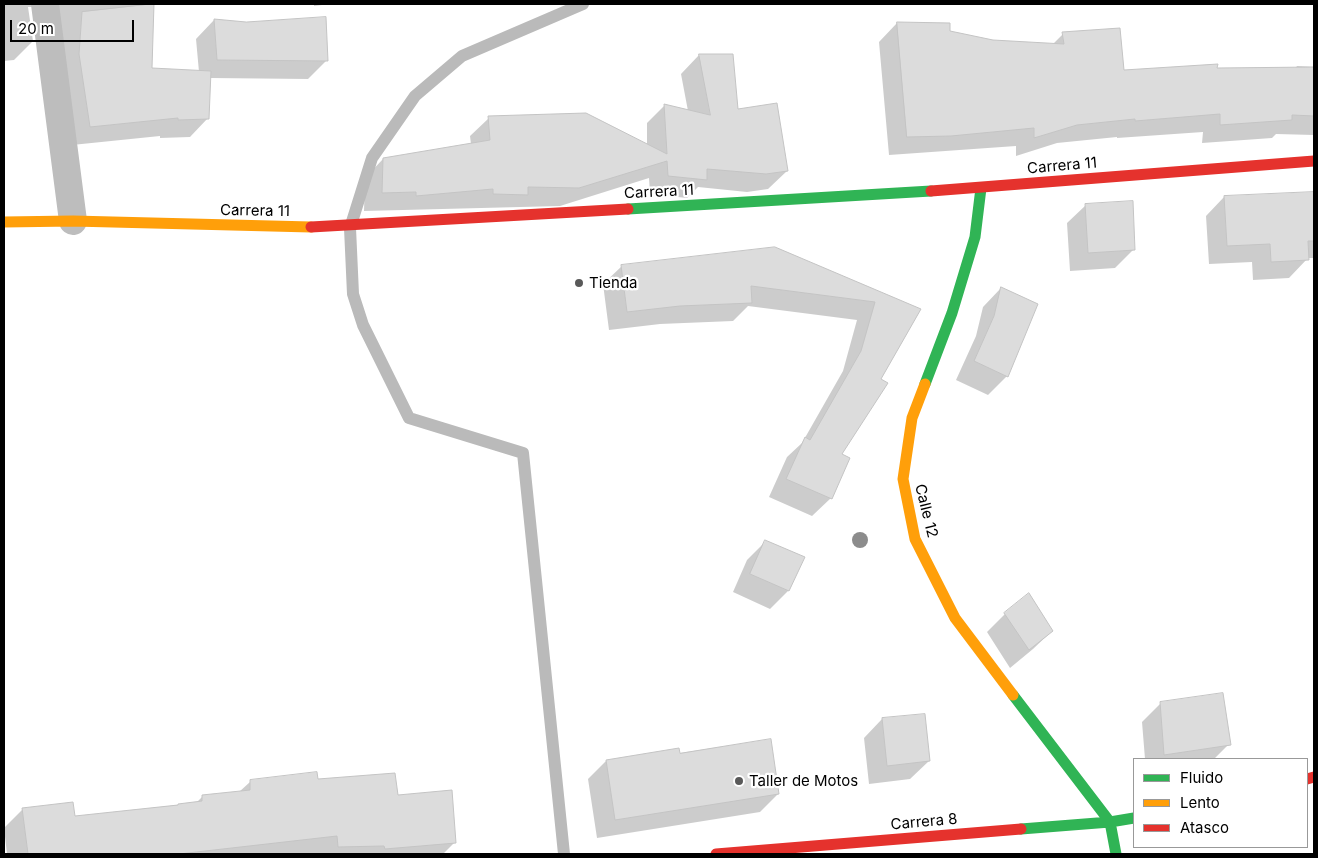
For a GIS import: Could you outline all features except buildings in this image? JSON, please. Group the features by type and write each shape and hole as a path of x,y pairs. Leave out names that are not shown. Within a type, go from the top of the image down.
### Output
{"street":[{"path":"45,4 73,221"},
{"name":"Carrera 11","path":"4,222 73,221 325,227 981,188 1314,161"},
{"name":"Calle 12","path":"981,188 972,247 952,313 912,418 903,479 915,539 955,618 1110,822"},
{"name":"Carrera 8","path":"716,854 1110,822 1133,818"},
{"path":"1110,822 1116,854"}],"waterway":[{"path":"564,854 523,453 409,418 363,325 353,294 350,228 372,158 415,96 462,56 583,4"}],"traffic: fast":[{"path":"925,384 952,313 975,237 981,188"},
{"path":"628,209 931,191"},
{"path":"1013,695 1110,822 1116,854"},
{"path":"1021,829 1110,822 1133,818"}],"traffic: slow":[{"path":"4,222 73,221 311,227"},
{"path":"925,384 912,418 903,479 915,539 955,618 1013,695"}],"traffic: jam":[{"path":"931,191 1314,161"},
{"path":"311,227 628,209"},
{"path":"1308,779 1314,777"},
{"path":"716,854 1021,829"}],"place":[{"name":"Tienda","path":"579,283"},
{"name":"Taller de Motos","path":"739,781"}]}
